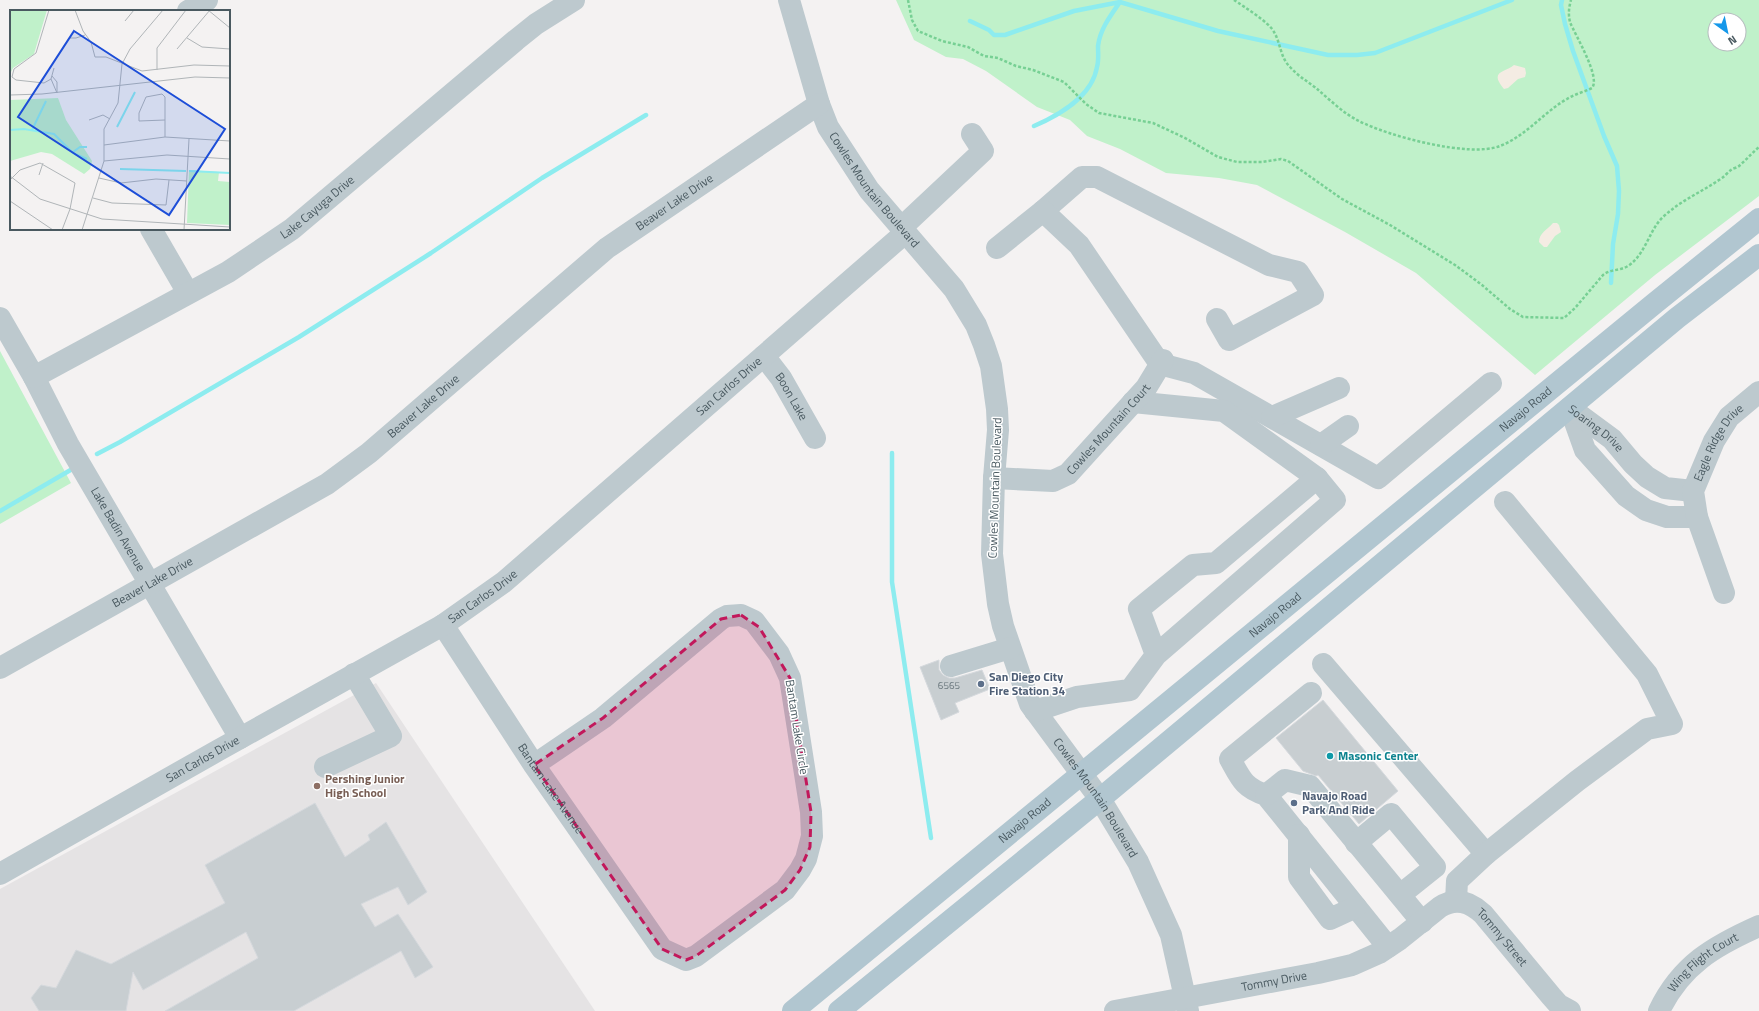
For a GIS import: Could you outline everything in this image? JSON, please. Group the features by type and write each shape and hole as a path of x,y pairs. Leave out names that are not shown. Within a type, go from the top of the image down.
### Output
{"main road":[{"path":"1570,408 1574,390 1648,326 1758,220"},
{"name":"Navajo Road","path":"792,1011 1758,220"},
{"path":"839,1011 1100,799 1677,318 1759,255"}],"street":[{"path":"190,10 207,0"},
{"name":"Lake Cayuga Drive","path":"34,377 228,272 292,229 516,40 536,24 574,0"},
{"name":"Cowles Mountain Boulevard","path":"789,0 819,104 828,127 869,190 954,289 976,325 984,345 990,366 997,409 998,430 994,478 992,554 994,579 998,604 1010,648 1030,704 1100,799 1138,862 1169,930 1187,1004"},
{"name":"Beaver Lake Drive","path":"0,668 327,484 374,448 607,248 819,104"},
{"name":"San Carlos Drive","path":"0,874 443,625 504,582 764,356 903,230 983,151 972,134"},
{"path":"998,248 1082,177 1097,177 1270,266 1298,272 1313,295 1228,340 1217,319"},
{"path":"1043,211 1079,245 1161,362 1194,373 1378,478 1491,383"},
{"path":"152,230 188,293"},
{"name":"Lake Badin Avenue","path":"0,318 34,377 68,444 151,583 240,738"},
{"name":"Boon Lake","path":"764,356 781,378 815,438"},
{"name":"Cowles Mountain Court","path":"994,478 1053,481 1068,474 1146,388 1161,362"},
{"path":"1272,417 1339,388"},
{"name":"Eagle Ridge Drive","path":"1724,593 1697,516 1693,491 1714,441 1729,417 1759,392"},
{"path":"1035,711 1077,697 1130,690 1156,655 1335,500 1316,478 1224,411 1133,402"},
{"name":"Soaring Drive","path":"1570,408 1612,439 1637,468 1647,477 1665,488 1693,491"},
{"name":"Soaring Drive","path":"1570,408 1585,450 1626,496 1646,510 1668,517 1697,516"},
{"path":"1321,445 1348,426"},
{"path":"1617,487 1637,468"},
{"path":"1156,655 1139,609 1193,565 1216,563 1316,478"},
{"path":"1266,795 1285,780 1310,786 1422,922 1444,905 1456,901 1458,881 1486,854 1577,781 1647,728 1672,724 1647,674 1505,502"},
{"name":"Bantam Lake Circle","path":"534,765 603,718 721,619 727,616 741,615 748,617 760,627 779,654 790,678 811,812 812,836 810,847 800,870 784,890 696,956 686,960 662,949"},
{"name":"Bantam Lake Avenue","path":"443,625 534,765 662,949"},
{"path":"951,666 1010,648"},
{"path":"1323,664 1486,854"},
{"path":"325,767 391,736 354,674"},
{"path":"1311,693 1230,759 1246,785 1253,791 1266,795 1388,946"},
{"path":"1356,843 1391,814 1435,867 1400,895"},
{"path":"1299,835 1299,877 1330,919 1356,907"},
{"name":"Tommy Street","path":"1456,901 1465,902 1475,907 1483,914 1551,996 1559,1004 1570,1011"},
{"name":"Tommy Drive","path":"1115,1011 1187,1004 1352,965 1378,953 1422,922"},
{"name":"Wing Flight Court","path":"1659,1011 1674,986 1698,960 1728,940 1759,926"}],"path":[{"path":"908,0 912,20 918,31 942,41 968,47 984,56 998,58 1016,66 1050,76 1064,82 1086,104 1099,112 1153,123 1185,138 1218,157 1237,162 1262,162 1281,158 1288,161 1342,199 1390,225 1455,265 1482,285 1510,309 1523,317 1564,318 1575,308 1596,282 1607,272 1618,271 1629,266 1644,248 1657,223 1668,212 1687,198 1722,178 1759,147"},
{"path":"1234,0 1274,31 1284,60 1302,80 1315,87 1323,96 1357,121 1375,129 1450,148 1482,150 1500,146 1520,135 1567,99 1594,86 1594,78 1570,22 1569,8 1571,0"}],"highlighted area":[{"path":"741,615 759,627 790,678 811,812 810,847 800,870 785,890 696,956 686,960 662,949 534,765 603,718 721,619"}],"shaded area":[{"name":"Pershing Junior High School","path":"376,683 595,1011 0,1011 0,889"}],"green space":[{"path":"896,0 1759,0 1759,196 1655,275 1535,375 1416,273 1345,232 1257,185 1219,178 1166,173 1120,149 1087,136 1070,120 1037,107 986,71 963,59 946,57 914,40"},
{"path":"0,351 71,483 0,524"}],"sand":[{"path":"1514,65 1525,68 1525,77 1518,79 1508,88 1504,89 1498,79 1498,76 1500,73"},
{"path":"1553,223 1557,223 1559,225 1561,232 1555,236 1547,247 1544,247 1539,242 1540,236"}],"building":[{"path":"939,660 939,670 943,675 949,678 955,678 982,670 990,689 955,703 959,712 941,720 920,667"},
{"name":"Masonic Center","path":"1323,700 1398,791 1359,824 1318,775 1316,776 1303,771 1276,738"},
{"path":"315,803 345,857 370,840 368,835 386,822 427,892 408,905 398,887 361,904 375,927 398,914 433,967 415,978 401,951 294,1011 165,1011 258,958 246,932 143,990 133,972 126,1011 39,1011 31,998 41,985 56,988 76,950 111,964 225,903 205,865"}],"waterway":[{"path":"970,21 989,30 994,35 1005,35 1074,11 1120,2 1218,31 1328,55 1357,55 1375,53 1512,0"},
{"path":"1562,0 1561,5 1565,24 1573,51 1604,136 1617,166 1619,191 1618,214 1613,244 1611,283"},
{"path":"1034,126 1073,104 1089,87 1094,78 1098,64 1098,46 1101,34 1106,22 1120,2"},
{"path":"97,454 299,337 431,253 542,178 646,115"},
{"path":"892,453 892,582 931,838"},
{"path":"0,511 74,468"}],"place":[{"name":"San Diego City Fire Station 34","path":"981,684"},
{"name":"Masonic Center","path":"1330,756"},
{"name":"Pershing Junior High School","path":"317,786"},
{"name":"Navajo Road Park And Ride","path":"1294,803"}]}
